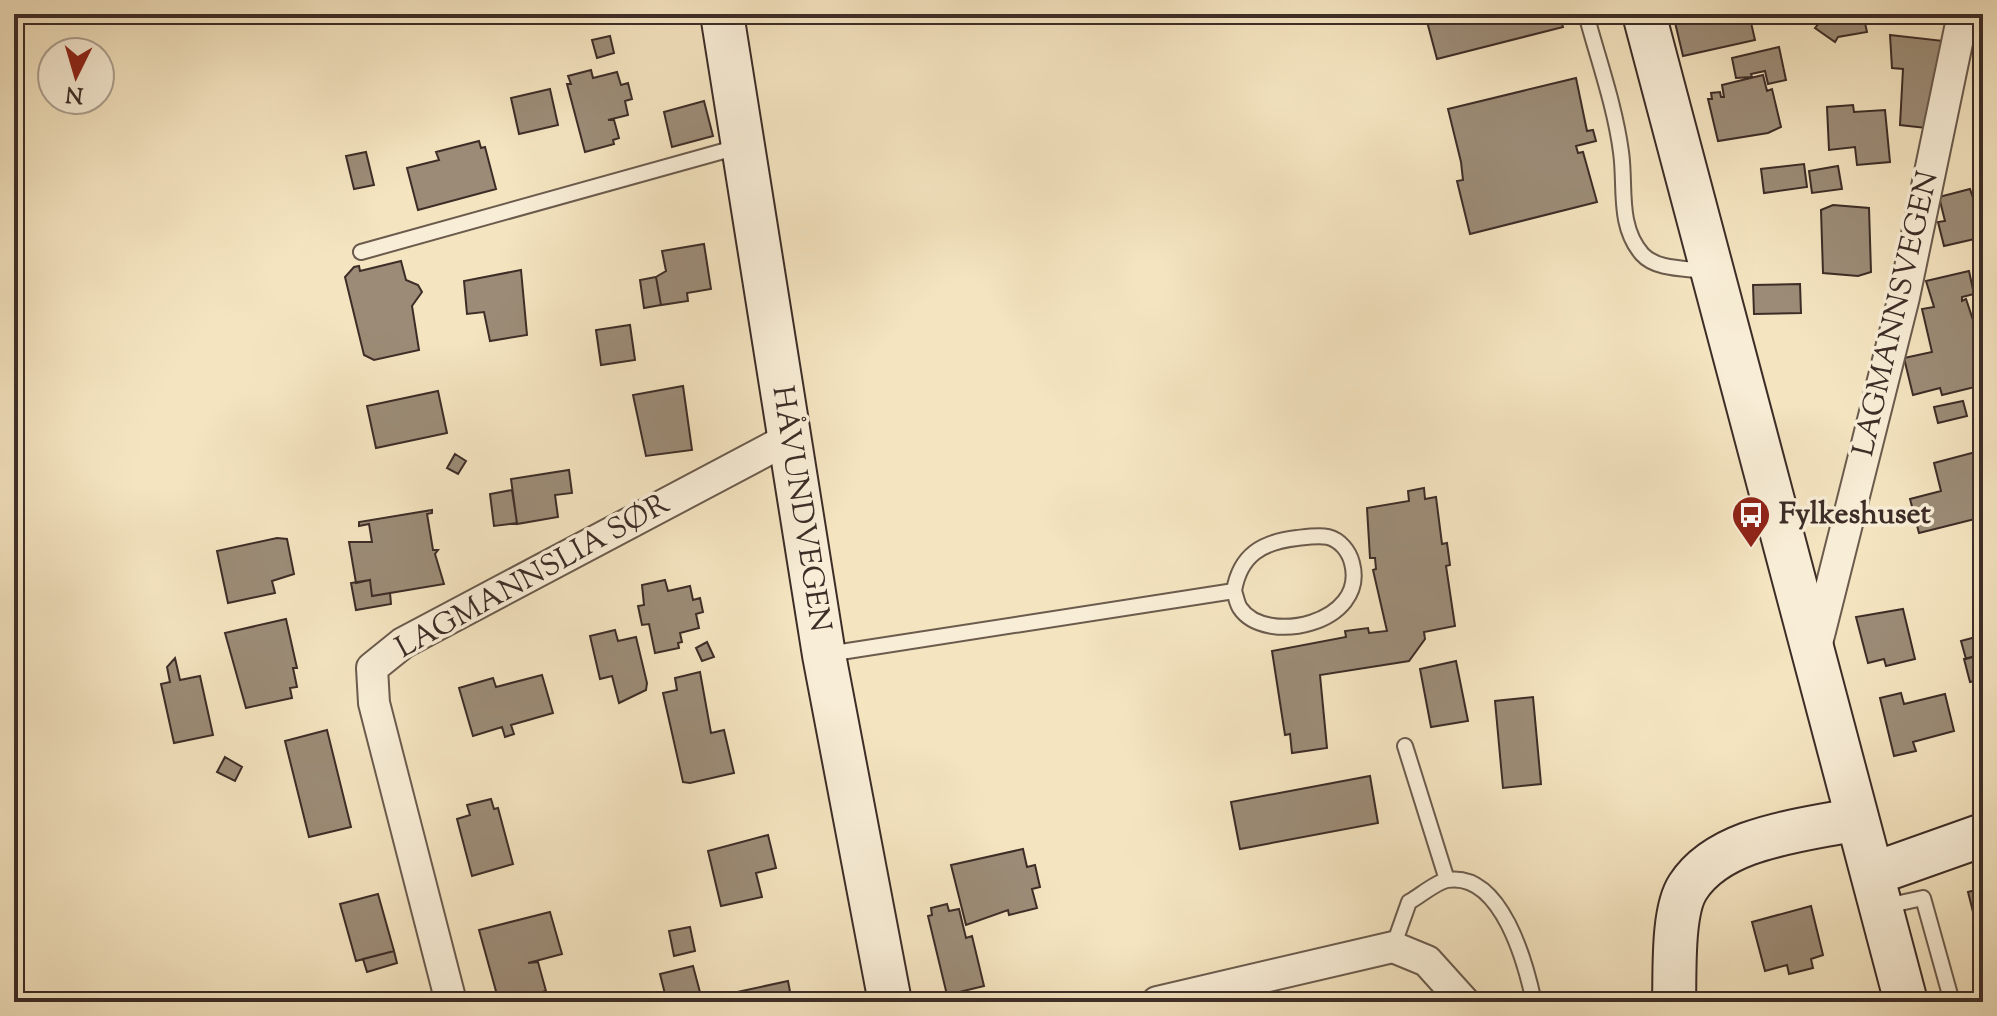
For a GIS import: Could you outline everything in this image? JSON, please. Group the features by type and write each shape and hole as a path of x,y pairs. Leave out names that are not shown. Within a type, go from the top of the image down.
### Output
{"street":[{"name":"HÅVUNDVEGEN","path":"722,14 824,655 890,1002"},
{"path":"1644,14 1906,1002"},
{"name":"LAGMANNSVEGEN","path":"1813,659 1904,297 1963,14"},
{"name":"LAGMANNSLIA SØR","path":"451,1002 374,703 372,668 403,643 788,439"},
{"path":"1674,1002 1681,905 1687,887 1701,872 1737,849 1856,819"},
{"path":"1877,890 1983,835"},
{"path":"1157,1002 1393,947 1427,961 1464,1002"}],"lane":[{"path":"1586,14 1621,152 1623,214 1632,237 1642,254 1656,264 1710,272"},
{"path":"361,252 742,146"},
{"path":"1328,537 1342,545 1351,557 1355,574 1352,591 1344,604 1311,624 1281,627 1250,618 1239,608 1234,591 1241,564 1251,552 1283,540 1328,537"},
{"path":"824,655 1234,591"},
{"path":"1405,746 1447,880"},
{"path":"1393,947 1409,902 1447,880 1473,884 1504,914 1523,951 1534,1002"},
{"path":"1877,890 1923,898 1952,1002"}],"building":[{"path":"1425,14 1559,14 1563,27 1437,59"},
{"path":"1673,14 1717,14 1719,20 1749,14 1755,40 1683,56"},
{"path":"1817,14 1863,14 1867,32 1838,37 1835,42 1815,28 1819,23"},
{"path":"1890,35 1944,41 1926,128 1900,125 1903,69 1892,68"},
{"path":"610,36 614,53 597,58 592,40"},
{"path":"1779,47 1786,80 1768,84 1765,71 1751,74 1752,77 1736,78 1732,58"},
{"path":"591,70 593,78 617,72 621,85 628,83 632,99 625,101 628,115 608,120 614,120 619,138 613,140 614,144 585,152 567,84 571,84 568,76"},
{"path":"1763,75 1767,91 1772,89 1781,127 1768,133 1718,141 1708,99 1712,99 1711,93 1720,92 1724,97 1722,85"},
{"path":"1576,78 1587,131 1593,130 1596,141 1576,146 1578,153 1583,152 1597,202 1470,234 1457,181 1463,180 1461,162 1448,109"},
{"path":"550,89 558,125 519,134 511,98"},
{"path":"704,101 713,136 672,147 664,112"},
{"path":"1853,105 1854,112 1885,110 1890,162 1857,165 1855,147 1829,150 1827,107"},
{"path":"479,141 481,148 485,147 496,189 418,210 407,168 439,160 436,152"},
{"path":"366,152 374,185 354,189 346,156"},
{"path":"1804,164 1807,187 1764,193 1761,169"},
{"path":"1838,166 1842,189 1812,193 1809,171"},
{"path":"1970,189 1982,224 1976,226 1979,238 1944,246 1938,222 1945,221 1939,197"},
{"path":"1833,205 1869,208 1871,272 1858,276 1823,273 1821,210"},
{"path":"704,244 711,289 687,293 688,301 661,305 656,277 666,271 662,251"},
{"path":"401,261 406,280 418,285 422,292 412,306 419,350 374,360 364,355 345,277 354,267 359,266 360,271"},
{"path":"521,270 527,335 490,341 484,312 467,314 464,281"},
{"path":"1969,271 1974,294 1962,297 1962,301 1966,299 1977,332 1983,385 1942,395 1940,388 1913,395 1904,358 1932,352 1922,309 1934,307 1926,281"},
{"path":"656,277 661,305 644,308 640,280"},
{"path":"1800,284 1801,313 1754,314 1753,285"},
{"path":"630,325 635,360 601,365 596,330"},
{"path":"683,386 692,450 646,456 633,395"},
{"path":"438,391 447,433 376,448 367,406"},
{"path":"1963,401 1967,416 1938,423 1934,407"},
{"path":"1983,450 1983,517 1919,533 1910,499 1941,491 1934,463"},
{"path":"455,454 466,461 458,474 447,468"},
{"path":"569,470 572,493 555,495 558,517 517,524 511,479"},
{"path":"1424,488 1425,499 1436,497 1442,544 1447,543 1450,565 1446,566 1455,626 1424,632 1425,639 1409,661 1320,675 1327,748 1292,753 1290,734 1285,735 1272,651 1346,637 1345,631 1368,628 1369,633 1387,631 1373,570 1376,569 1375,558 1370,558 1367,508 1409,501 1408,491"},
{"path":"512,490 517,523 494,526 490,494"},
{"path":"432,510 427,514 433,550 438,550 435,554 444,584 372,596 370,580 356,583 349,542 372,542 369,524 359,526 359,522"},
{"path":"277,538 287,539 294,574 272,581 275,593 228,603 217,551"},
{"path":"370,580 372,596 390,593 391,604 356,610 351,583"},
{"path":"665,580 668,591 690,586 693,600 700,598 703,612 696,614 699,628 680,633 682,642 678,643 679,648 655,653 649,624 642,625 638,606 644,605 642,585"},
{"path":"1903,609 1915,659 1886,666 1884,659 1868,663 1856,617"},
{"path":"286,619 297,668 293,668 297,687 290,688 292,698 246,708 225,633"},
{"path":"615,630 618,641 636,637 647,683 646,690 619,703 612,676 600,679 590,636"},
{"path":"1983,635 1983,654 1966,659 1961,641"},
{"path":"707,642 714,657 702,661 696,648"},
{"path":"1983,654 1983,679 1970,682 1964,659"},
{"path":"175,658 180,680 200,676 213,735 174,743 161,684 170,682 167,667"},
{"path":"1456,661 1468,721 1431,727 1420,669"},
{"path":"700,672 711,733 724,730 734,773 690,783 683,782 663,693 677,690 675,678"},
{"path":"542,675 553,713 511,725 514,734 505,737 502,727 473,736 459,688 493,678 496,687"},
{"path":"1901,693 1904,704 1945,694 1954,731 1913,742 1916,751 1894,756 1880,698"},
{"path":"1533,697 1541,784 1503,788 1495,701"},
{"path":"327,730 351,827 309,837 285,741"},
{"path":"225,757 242,767 235,781 217,772"},
{"path":"1370,776 1378,823 1240,849 1231,802"},
{"path":"491,799 494,809 498,808 513,864 472,876 457,819 470,815 467,805"},
{"path":"768,835 776,868 756,873 762,897 721,906 708,851"},
{"path":"1023,849 1027,867 1035,865 1040,887 1032,889 1037,908 1009,915 1008,910 966,925 951,865"},
{"path":"1983,888 1983,939 1980,940 1968,892"},
{"path":"378,894 394,951 356,961 340,904"},
{"path":"947,904 949,911 959,909 966,938 972,936 984,986 947,995 928,916 932,915 931,908"},
{"path":"1811,906 1823,955 1811,959 1813,968 1789,974 1787,965 1765,971 1752,922"},
{"path":"550,912 562,954 528,963 538,962 546,991 499,1002 479,930"},
{"path":"690,927 695,951 674,956 669,931"},
{"path":"394,951 397,963 367,972 363,959"},
{"path":"693,966 701,996 667,1002 660,974"},
{"path":"788,981 792,1002 739,1002 737,992"}],"place":[{"name":"Fylkeshuset","path":"1751,549"}]}
